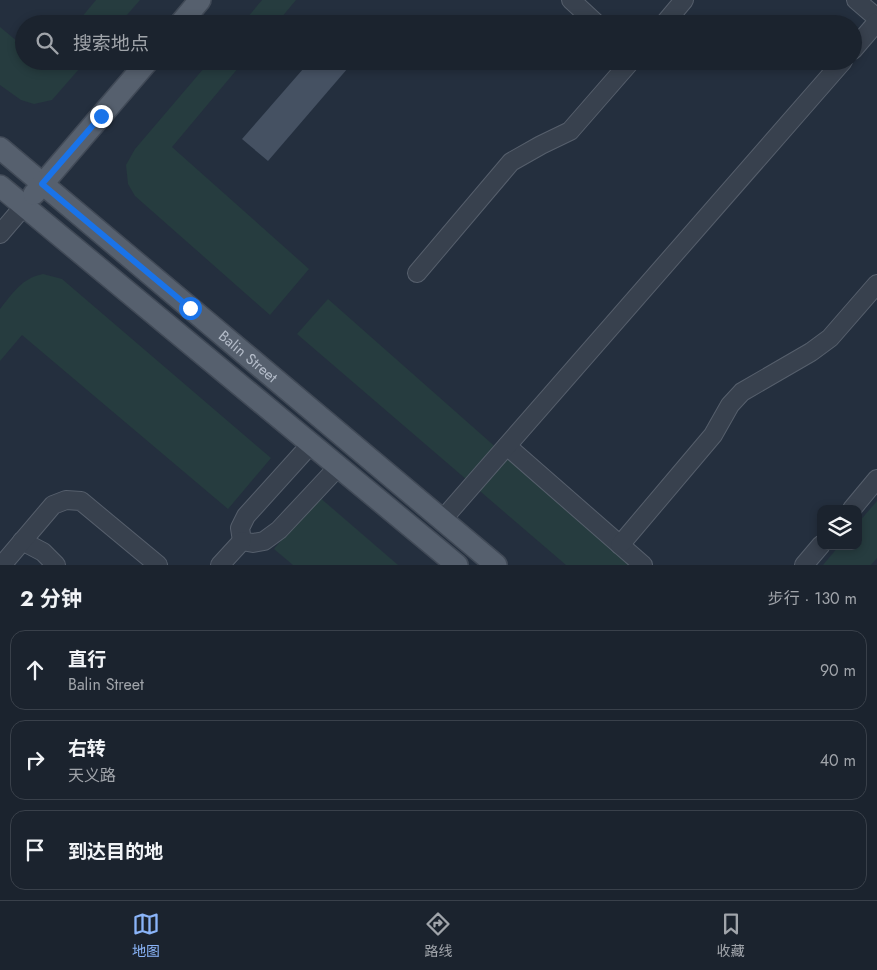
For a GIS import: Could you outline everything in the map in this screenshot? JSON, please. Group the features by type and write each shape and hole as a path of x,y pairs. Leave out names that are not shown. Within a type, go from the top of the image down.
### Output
{"main road":[{"path":"188,15 200,0"},
{"path":"24,206 140,70"},
{"name":"Balin Street","path":"0,148 496,565"},
{"name":"Balin Street","path":"0,186 457,565"}],"street":[{"path":"571,0 587,15"},
{"path":"672,15 684,0"},
{"path":"856,0 877,18"},
{"path":"862,40 877,22"},
{"path":"417,273 511,162 541,144 570,131 623,70"},
{"path":"442,520 835,70"},
{"path":"0,234 24,206"},
{"path":"620,545 713,435 730,405 742,392 830,338 877,284"},
{"path":"242,541 240,528 246,516 311,444"},
{"path":"507,446 642,565"},
{"path":"242,541 253,543 264,541 279,530 338,467"},
{"path":"855,505 877,479"},
{"path":"2,565 53,505 66,500 81,501 158,565"},
{"path":"22,541 43,552 56,565"},
{"path":"220,565 242,541"},
{"path":"804,565 817,550"}],"green space":[{"path":"96,0 140,0 127,15 84,15"},
{"path":"262,0 296,0 284,15 250,15"},
{"path":"0,27 15,40 15,70 78,70 52,100 34,104 21,100 0,85"},
{"path":"202,70 236,70 172,147 309,269 270,315 135,196 128,184 126,165 135,149"},
{"path":"43,274 62,279 271,458 228,509 22,335 0,361 0,309 24,283"},
{"path":"328,299 629,565 566,565 297,334"},
{"path":"318,496 398,565 293,565 274,549"},
{"path":"877,501 877,558 871,565 823,565 836,550 862,550 862,518"}],"building":[{"path":"302,70 346,70 268,161 242,139"}],"route":[{"path":"101,116 42,184 190,308"}]}
